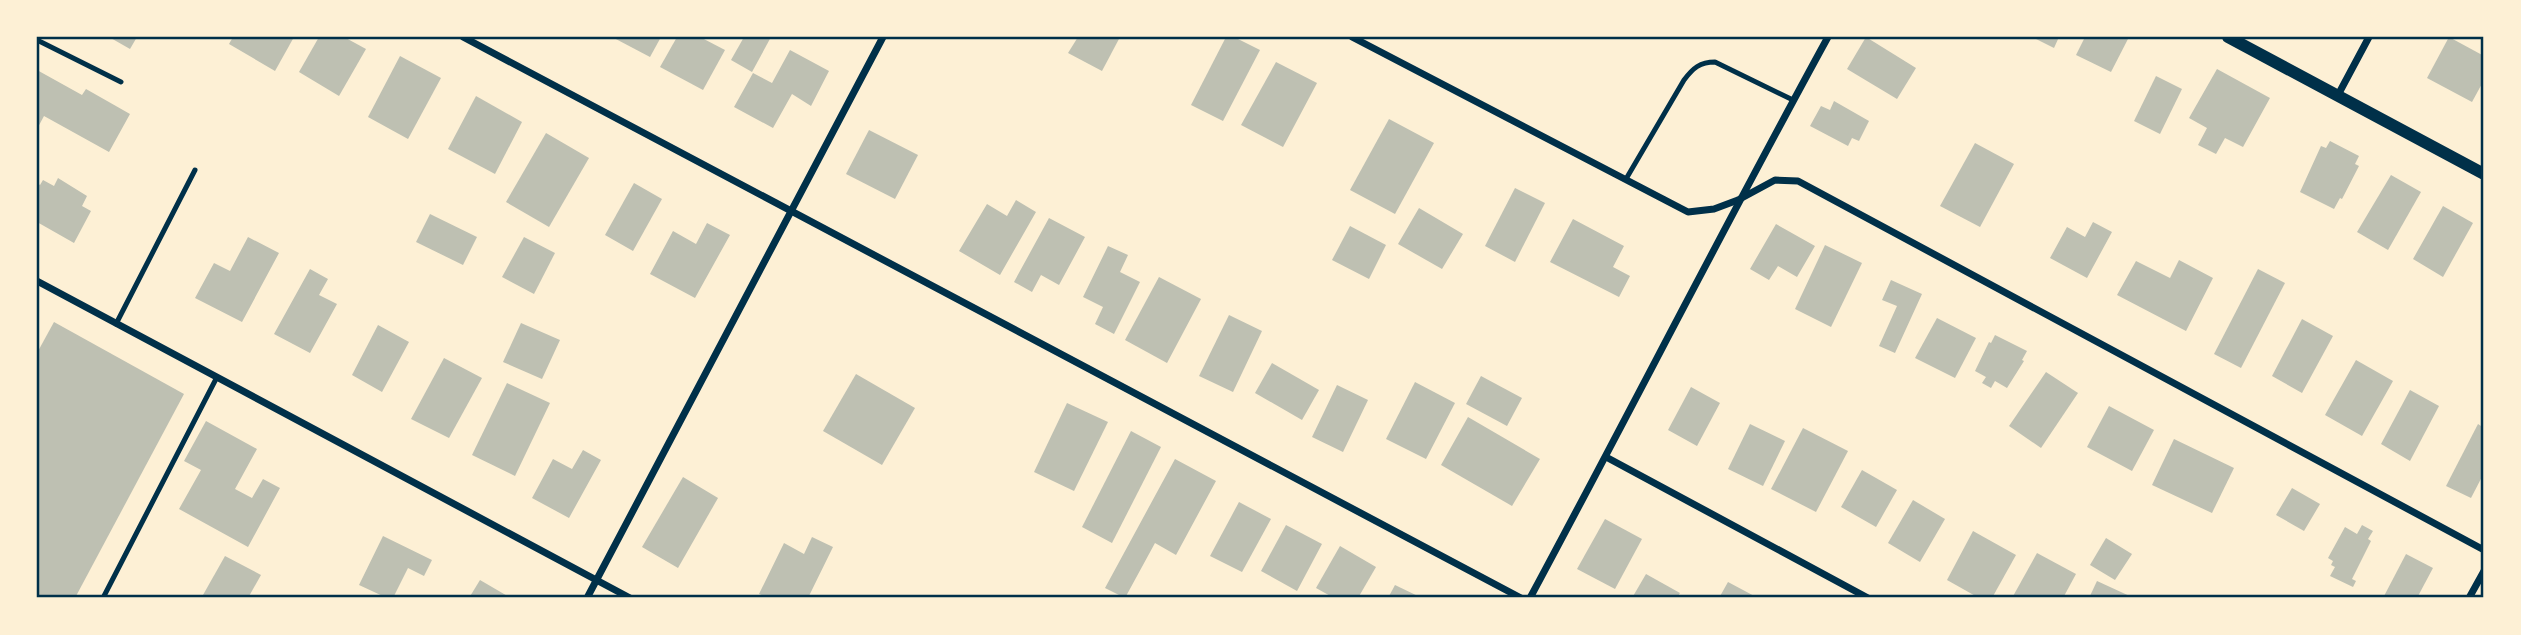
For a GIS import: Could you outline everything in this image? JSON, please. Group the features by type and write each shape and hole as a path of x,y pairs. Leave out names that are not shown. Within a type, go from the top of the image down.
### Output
{"street":[{"path":"463,37 1521,598"},
{"path":"587,598 883,37"},
{"path":"1352,37 1688,212 1714,209 1738,200 1775,180 1798,181 2484,550"},
{"path":"1530,598 1738,200 1828,37"},
{"path":"2228,37 2484,174"},
{"path":"2338,95 2369,37"},
{"path":"37,281 630,598"},
{"path":"1606,457 1868,598"},
{"path":"2469,598 2484,570"}],"lane":[{"path":"37,40 121,82"},
{"path":"1626,179 1684,79 1697,65 1715,62 1793,100"},
{"path":"116,324 195,170"},
{"path":"103,598 217,377"}],"building":[{"path":"109,37 137,37 130,49"},
{"path":"233,37 294,37 275,71 229,44"},
{"path":"319,37 344,37 366,49 339,96 299,72"},
{"path":"612,37 661,37 650,57"},
{"path":"677,37 700,37 725,50 703,90 660,67"},
{"path":"744,37 771,37 752,72 731,60"},
{"path":"1078,37 1120,37 1102,71 1068,53"},
{"path":"1226,37 1234,37 1260,50 1223,121 1191,105"},
{"path":"1866,37 1916,68 1897,99 1847,69"},
{"path":"2032,37 2059,37 2054,48"},
{"path":"2085,37 2129,37 2111,72 2076,55"},
{"path":"2449,37 2484,56 2484,80 2472,102 2427,78"},
{"path":"790,50 829,71 811,106 792,94 773,128 734,107 753,73 772,83"},
{"path":"400,56 441,78 408,139 368,117"},
{"path":"1276,62 1317,83 1283,147 1241,125"},
{"path":"2217,69 2270,98 2243,147 2225,138 2216,154 2198,145 2207,128 2189,118"},
{"path":"37,70 82,95 86,89 130,114 109,152 44,116 37,129"},
{"path":"2156,76 2182,89 2160,134 2134,121"},
{"path":"476,96 522,122 495,174 448,149"},
{"path":"1834,101 1869,121 1859,141 1852,138 1848,146 1810,126 1821,106 1830,110"},
{"path":"1389,119 1434,143 1395,214 1350,190"},
{"path":"869,130 918,155 895,199 846,174"},
{"path":"546,133 589,158 549,227 506,202"},
{"path":"2330,141 2359,156 2355,164 2359,166 2334,209 2300,192 2321,146 2326,148"},
{"path":"1975,143 2014,164 1980,227 1940,206"},
{"path":"2391,175 2421,192 2388,250 2357,232"},
{"path":"58,178 87,196 82,206 91,211 74,243 37,222 37,183 40,185 43,180 54,186"},
{"path":"634,183 662,199 633,251 605,235"},
{"path":"1515,188 1545,203 1515,262 1485,246"},
{"path":"1016,200 1036,212 1000,275 959,251 987,204 1007,216"},
{"path":"2443,206 2473,223 2443,277 2413,259"},
{"path":"1419,208 1463,234 1442,269 1398,244"},
{"path":"430,214 477,237 463,265 416,242"},
{"path":"1049,218 1085,237 1059,285 1041,275 1032,292 1014,282"},
{"path":"1573,219 1624,246 1613,267 1630,276 1619,297 1550,262"},
{"path":"2093,222 2112,232 2087,278 2050,258 2067,227 2085,237"},
{"path":"707,223 730,235 695,298 650,274 673,231 696,244"},
{"path":"1776,224 1815,246 1797,277 1778,266 1769,280 1750,269"},
{"path":"1350,226 1386,245 1369,279 1332,260"},
{"path":"248,237 279,253 242,322 195,298 214,263 230,271"},
{"path":"524,237 555,253 534,294 502,277"},
{"path":"1825,245 1862,263 1831,327 1795,309"},
{"path":"1108,246 1128,255 1120,272 1140,282 1114,334 1095,324 1103,307 1083,297"},
{"path":"2179,260 2213,278 2186,331 2117,295 2136,261 2170,278"},
{"path":"310,269 328,279 319,295 337,304 310,353 274,334"},
{"path":"2258,269 2285,283 2241,368 2214,354"},
{"path":"1159,277 1201,299 1167,363 1125,340"},
{"path":"1891,280 1922,294 1895,353 1879,346 1897,306 1882,300"},
{"path":"1229,315 1262,331 1233,392 1199,376"},
{"path":"1937,318 1976,338 1955,378 1915,358"},
{"path":"2302,319 2333,336 2302,393 2272,376"},
{"path":"54,322 184,394 75,598 37,598 37,353"},
{"path":"521,323 560,340 542,379 503,362"},
{"path":"378,325 409,342 382,392 352,375"},
{"path":"1995,335 2027,351 2022,360 2024,361 2007,388 1995,381 1991,388 1982,383 1986,377 1975,371"},
{"path":"444,358 482,378 449,438 411,419"},
{"path":"2356,360 2393,381 2362,436 2325,415"},
{"path":"1272,363 1319,390 1302,420 1255,393"},
{"path":"2046,372 2078,393 2041,448 2009,426"},
{"path":"856,374 915,408 882,465 823,431"},
{"path":"1481,376 1522,398 1507,426 1466,404"},
{"path":"1415,382 1455,403 1426,459 1386,439"},
{"path":"507,383 550,403 515,476 472,455"},
{"path":"1337,385 1368,400 1343,452 1312,437"},
{"path":"1691,387 1720,403 1697,446 1668,430"},
{"path":"2410,390 2439,406 2410,461 2381,444"},
{"path":"1067,403 1108,422 1074,491 1034,472"},
{"path":"2109,406 2154,430 2132,471 2087,447"},
{"path":"1468,417 1540,459 1512,506 1441,465"},
{"path":"206,421 257,449 235,489 252,498 263,479 280,488 248,547 179,509 201,470 184,461"},
{"path":"1750,424 1785,441 1763,486 1728,469"},
{"path":"2478,424 2484,428 2484,473 2471,498 2446,486"},
{"path":"1803,428 1848,451 1816,512 1771,489"},
{"path":"1131,431 1161,447 1112,543 1082,527"},
{"path":"2174,439 2234,468 2212,513 2152,485"},
{"path":"583,450 601,460 569,518 532,498 553,459 572,469"},
{"path":"1175,459 1216,481 1176,555 1155,543 1125,598 1105,588"},
{"path":"1862,470 1897,490 1876,527 1841,507"},
{"path":"683,477 718,498 678,568 642,547"},
{"path":"2292,488 2320,504 2304,531 2276,515"},
{"path":"1913,500 1945,519 1920,562 1888,543"},
{"path":"1239,502 1271,519 1242,572 1210,556"},
{"path":"1605,519 1642,539 1615,589 1577,569"},
{"path":"1286,525 1322,544 1297,591 1261,571"},
{"path":"2362,525 2373,531 2368,539 2371,541 2352,579 2356,581 2353,587 2330,576 2335,567 2331,565 2333,561 2328,558 2345,527 2357,534"},
{"path":"1973,531 2016,555 1992,598 1979,598 1947,580"},
{"path":"383,536 432,560 424,576 408,568 393,598 387,598 359,585"},
{"path":"812,537 833,547 808,598 769,598 759,594 784,543 804,554"},
{"path":"2106,538 2132,554 2115,580 2090,565"},
{"path":"1340,546 1376,567 1358,598 1334,598 1316,588"},
{"path":"2037,553 2076,574 2063,598 2012,598"},
{"path":"2406,554 2433,568 2417,598 2383,598"},
{"path":"225,556 261,575 248,598 209,598 203,595"},
{"path":"1646,574 1680,593 1677,598 1632,598"},
{"path":"480,580 511,598 469,598"},
{"path":"2097,581 2134,598 2089,598"},
{"path":"1728,582 1758,598 1719,598"},
{"path":"1395,585 1422,598 1388,598"}]}
